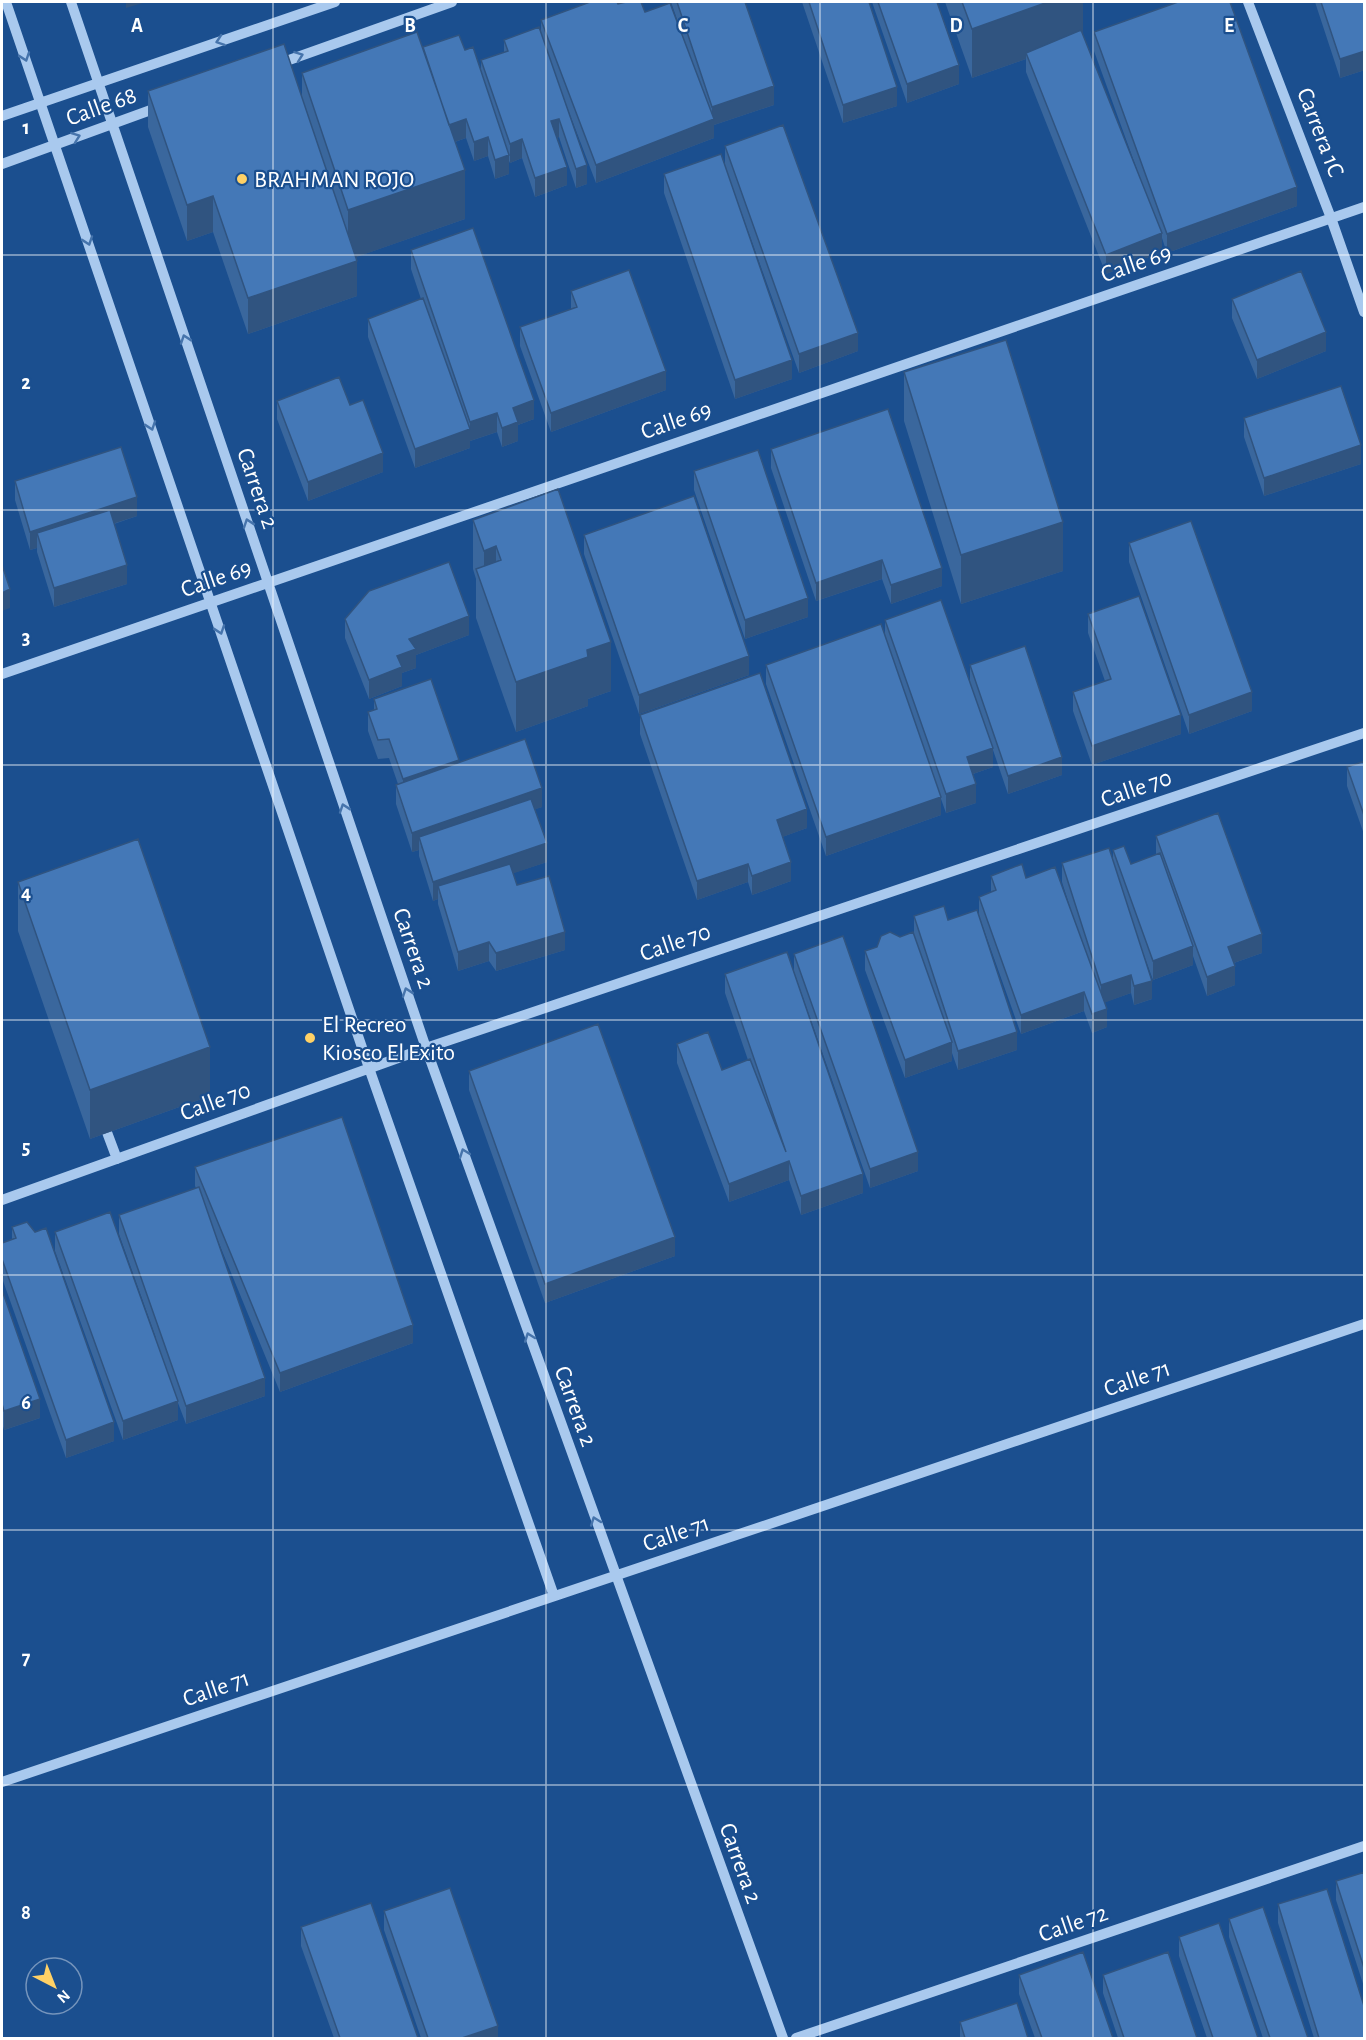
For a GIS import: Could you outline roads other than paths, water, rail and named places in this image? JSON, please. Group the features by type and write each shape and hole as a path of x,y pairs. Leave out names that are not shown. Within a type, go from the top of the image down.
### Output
{"street":[{"path":"6,2 369,1068 554,1596"},
{"name":"Carrera 2","path":"71,2 426,1048 783,2038"},
{"name":"Calle 68","path":"2,116 335,2"},
{"path":"269,67 437,4 452,2"},
{"name":"Carrera 1C","path":"1248,2 1365,312"},
{"name":"Calle 68","path":"2,164 169,104"},
{"name":"Calle 69","path":"2,674 1365,207"},
{"path":"911,362 914,374"},
{"name":"Calle 70","path":"2,1200 426,1048 1365,733"},
{"path":"97,1105 117,1159"},
{"name":"Calle 71","path":"2,1782 1365,1324"},
{"name":"Calle 72","path":"796,2038 1365,1846"}],"place":[{"name":"BRAHMAN ROJO","path":"242,179"},
{"name":"El Recreo Kiosco El Exito","path":"310,1038"}]}
